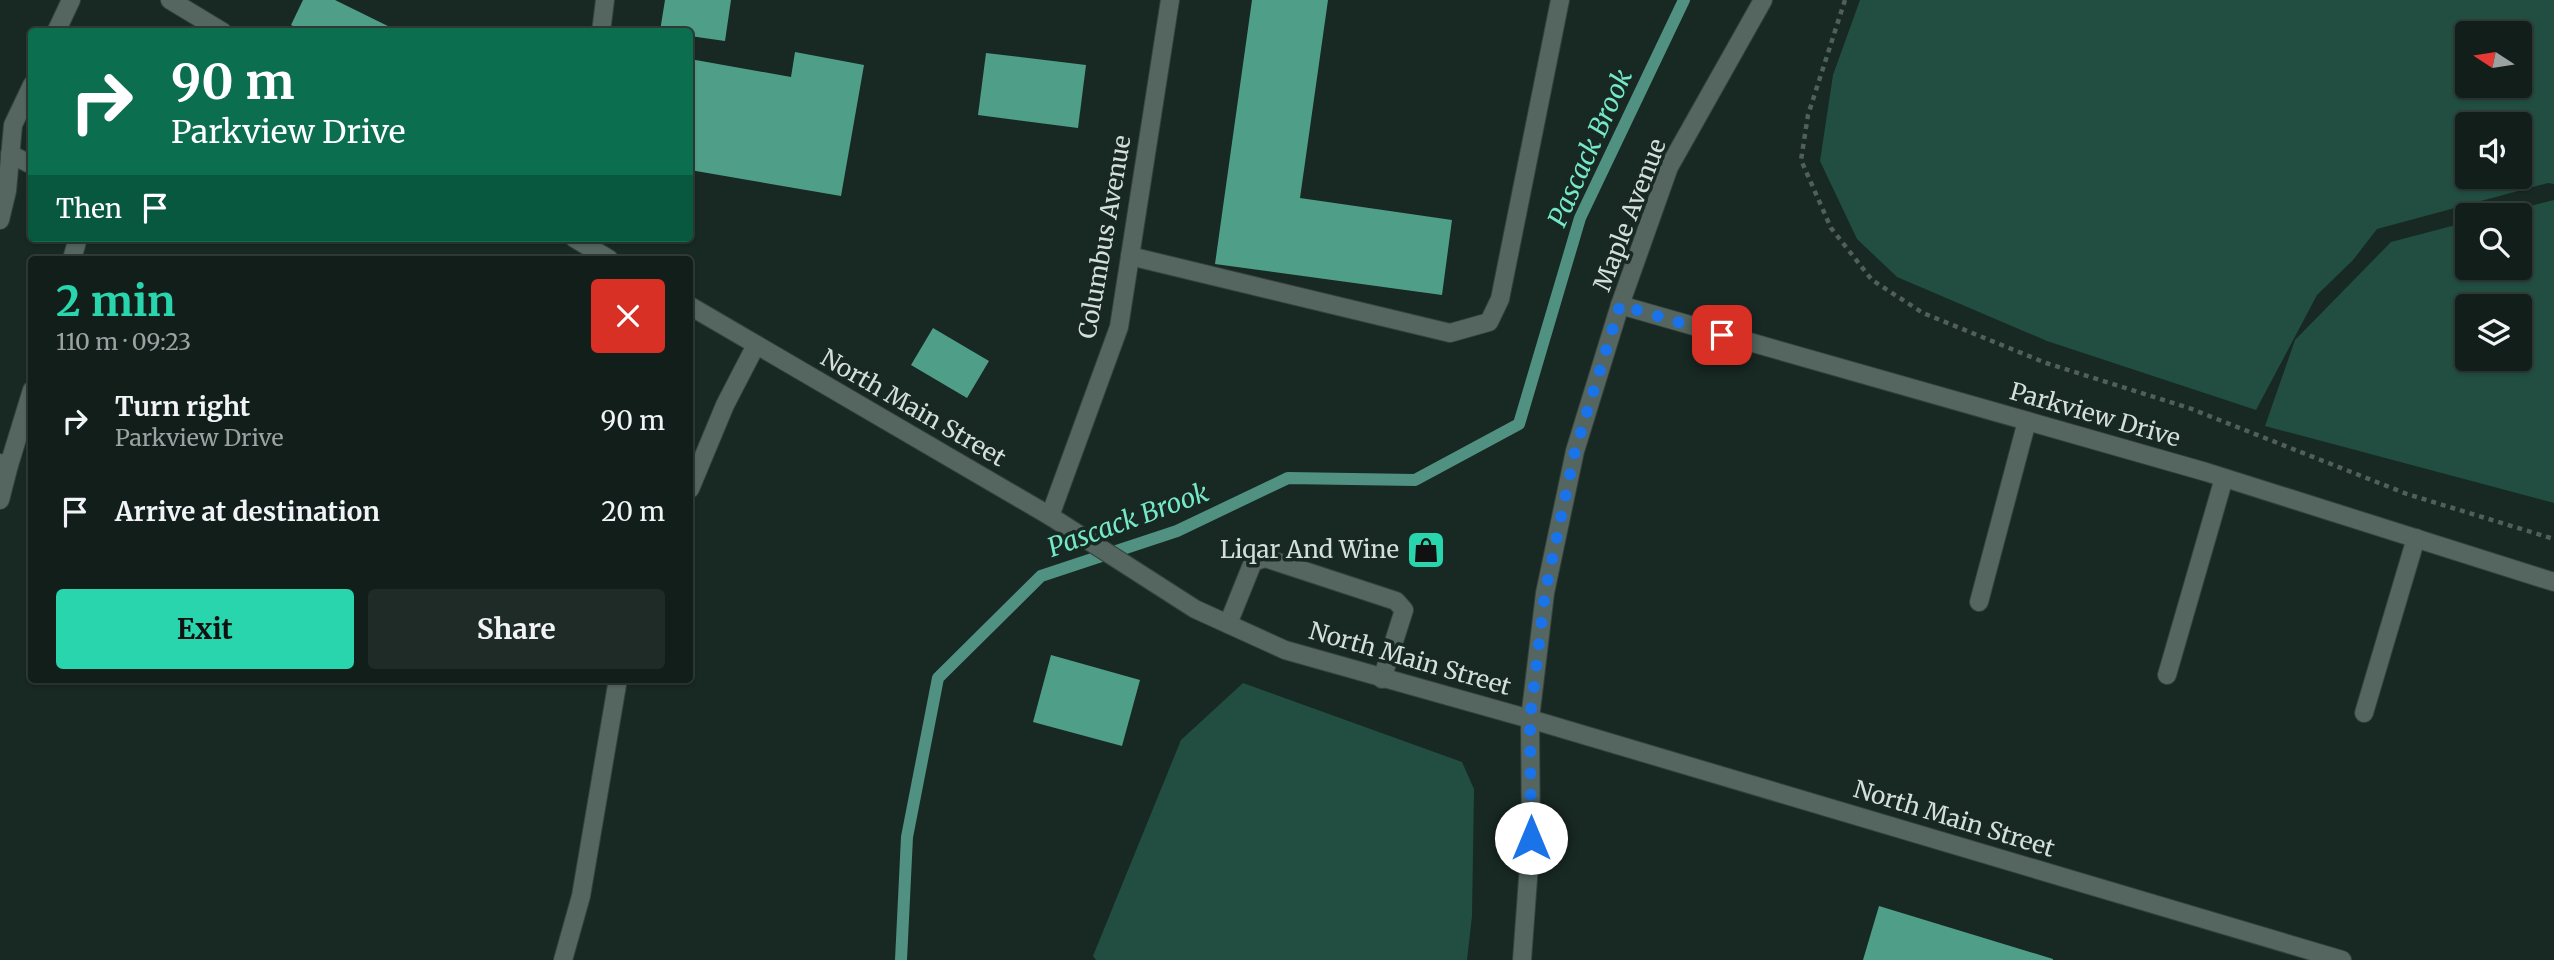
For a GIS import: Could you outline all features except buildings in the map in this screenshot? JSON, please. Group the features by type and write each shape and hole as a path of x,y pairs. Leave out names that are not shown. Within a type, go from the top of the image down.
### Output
{"street":[{"path":"58,28 71,0"},
{"path":"170,0 216,28"},
{"path":"602,28 605,0"},
{"name":"Columbus Avenue","path":"1051,516 1119,327 1170,0"},
{"path":"1130,257 1450,333 1489,322 1500,299 1560,0"},
{"name":"Maple Avenue","path":"1522,960 1531,838 1530,719 1545,593 1575,451 1620,305 1669,167 1763,0"},
{"path":"0,220 7,191 13,125 28,93"},
{"path":"10,154 28,163"},
{"path":"580,242 605,256"},
{"name":"Parkview Drive","path":"1620,305 2224,478 2554,582"},
{"name":"North Main Street","path":"693,308 1051,516 1195,609 1285,650 1530,719 2342,960"},
{"path":"693,482 725,405 756,345"},
{"path":"0,499 4,464 28,401"},
{"path":"1979,601 2027,421"},
{"path":"2167,675 2224,478"},
{"path":"2364,713 2416,538"},
{"path":"1228,624 1253,562 1265,558 1396,601 1404,610 1382,679"},
{"path":"563,960 581,896 617,683"}],"path":[{"path":"1845,0 1808,115 1801,160 1831,228 1872,280 1923,313 2046,363 2189,408 2407,494 2554,539"}],"green space":[{"path":"1860,0 2554,0 2554,184 2532,187 2532,112 2455,112 2455,189 2526,189 2474,203 2455,203 2455,208 2377,229 2353,260 2317,295 2256,410 2047,341 1897,277 1857,239 1820,161 1833,75"},
{"path":"2554,200 2554,503 2265,426 2295,340 2391,242 2455,225 2455,280 2532,280 2532,206"},
{"path":"1243,683 1462,762 1474,789 1472,916 1467,960 1096,960 1093,956 1181,740"}],"waterway":[{"name":"Pascack Brook","path":"901,960 907,837 938,678 1041,576 1177,531 1288,478 1415,480 1519,424 1580,218 1684,0"}],"place":[{"name":"Liqar And Wine","path":"1426,550"}],"route":[{"path":"1531,838 1530,719 1545,593 1575,451 1620,305 1722,335"}]}
